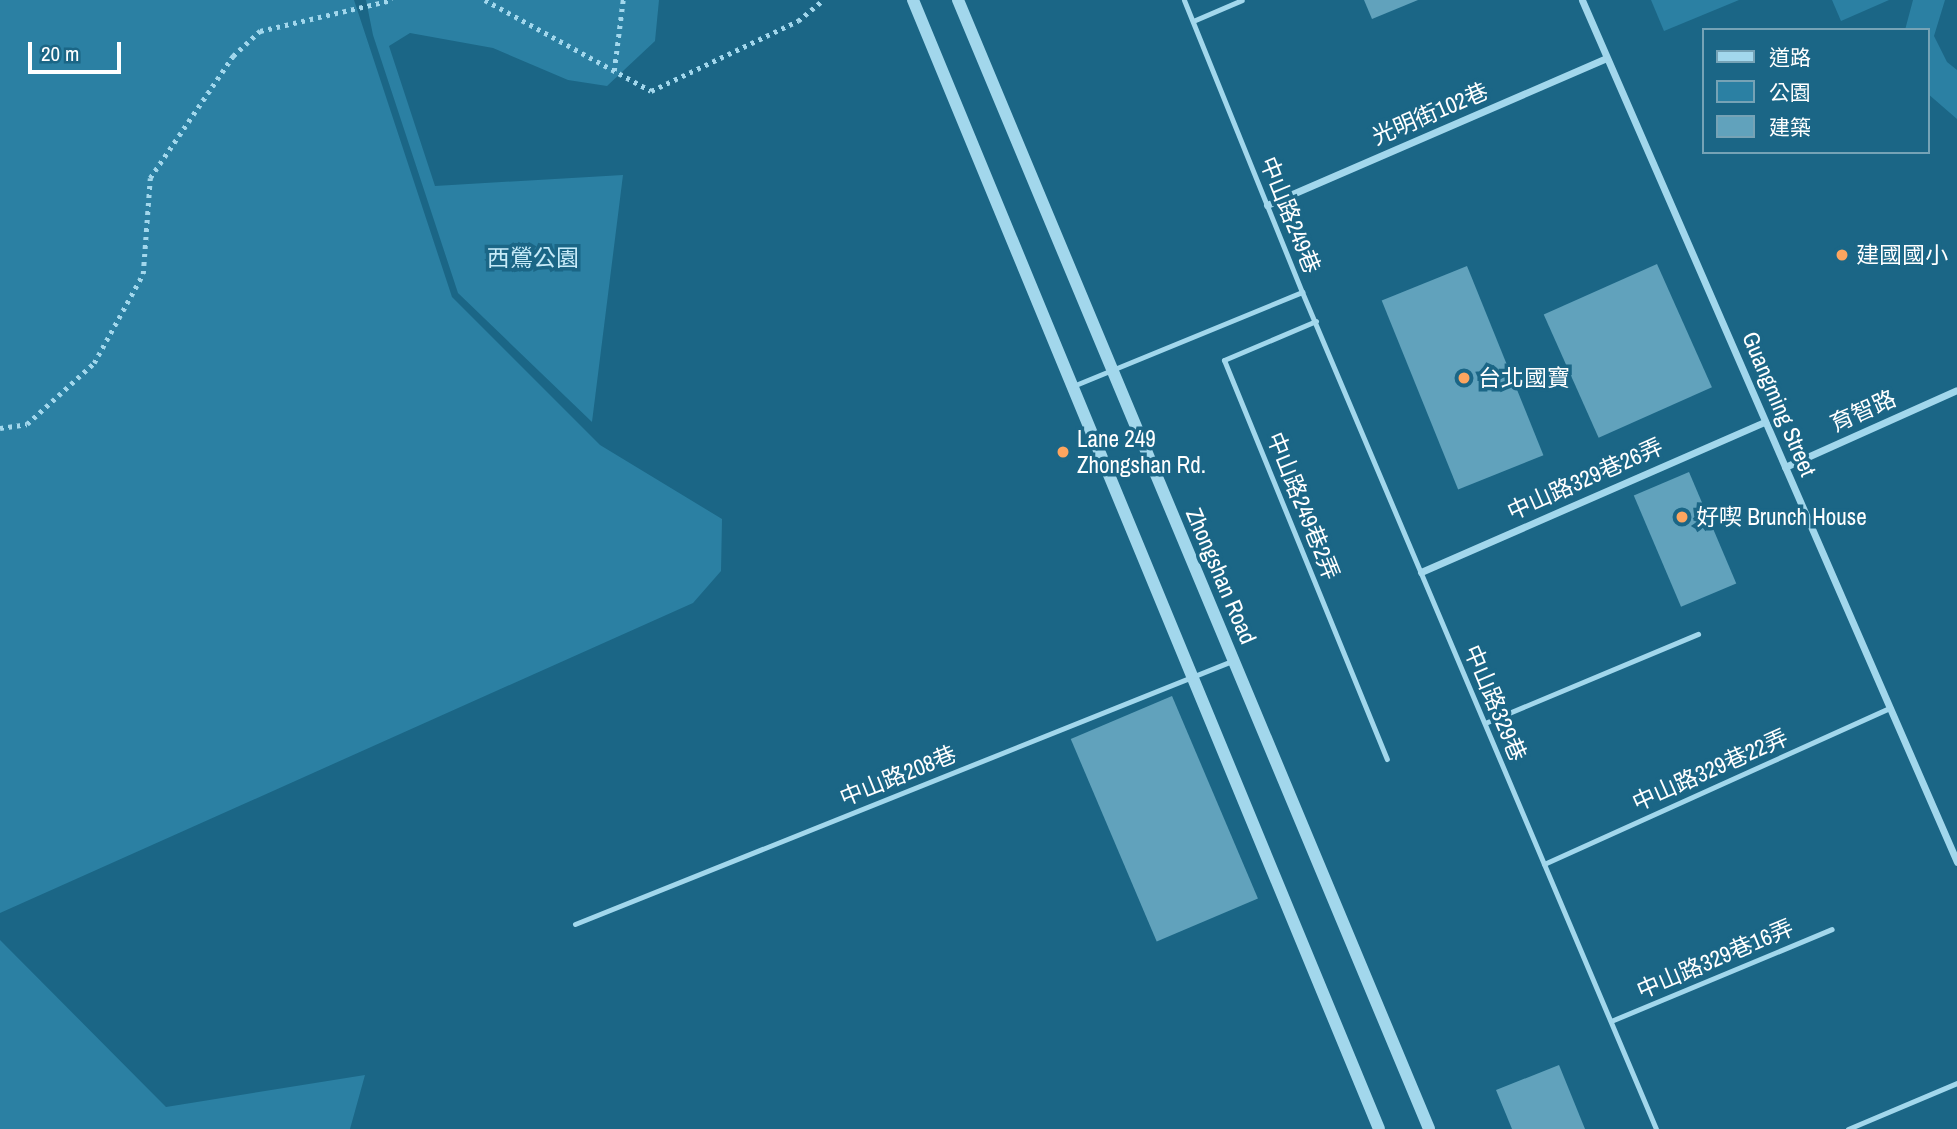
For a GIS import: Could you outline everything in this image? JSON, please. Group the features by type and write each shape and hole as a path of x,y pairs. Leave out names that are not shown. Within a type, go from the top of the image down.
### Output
{"street":[{"path":"913,0 1380,1129"},
{"name":"Zhongshan Road","path":"958,0 1429,1129"},
{"name":"Guangming Street","path":"1582,0 1957,862"},
{"name":"光明街102巷","path":"1268,205 1607,58"},
{"name":"育智路","path":"1785,467 1957,390"},
{"name":"中山路329巷26弄","path":"1421,572 1765,422"}],"lane":[{"name":"中山路249巷","path":"1073,386 1302,292 1184,0"},
{"path":"1193,21 1242,0"},
{"name":"中山路329巷","path":"1302,292 1656,1129"},
{"name":"中山路249巷2弄","path":"1316,321 1224,360 1387,759"},
{"path":"1485,723 1698,634"},
{"name":"中山路208巷","path":"575,924 1233,660"},
{"name":"中山路329巷22弄","path":"1544,864 1890,708"},
{"name":"中山路329巷16弄","path":"1611,1021 1832,929"},
{"path":"1848,1129 1957,1083"}],"path":[{"path":"0,428 27,424 94,363 143,274 150,178 233,57 260,31 392,0"},
{"path":"485,0 651,91 798,21 823,0"},
{"path":"614,71 622,0"}],"green space":[{"path":"0,0 354,0 452,297 600,445 722,519 721,571 693,603 0,913"},
{"name":"西鶯公園","path":"366,0 659,0 655,41 607,86 568,80 493,48 410,33 389,46 435,186 623,175 592,422 458,293 373,35"},
{"path":"1651,0 1739,0 1664,31"},
{"path":"1832,0 1889,0 1841,21"},
{"path":"1913,0 1945,0 1934,36 1947,62 1957,70 1957,119 1929,95 1929,28 1906,28"},
{"path":"0,940 166,1107 365,1075 350,1129 0,1129"}],"building":[{"path":"1364,0 1418,0 1372,19"},
{"name":"台北國寶","path":"1657,264 1712,387 1599,438 1544,314"},
{"name":"台北國寶","path":"1467,266 1543,455 1458,490 1382,300"},
{"path":"1689,472 1736,583 1681,607 1634,495"},
{"path":"1172,696 1258,899 1157,941 1071,739"},
{"path":"1559,1065 1585,1129 1512,1129 1496,1090"}],"place":[{"name":"建國國小","path":"1842,255"},
{"name":"台北國寶","path":"1464,378"},
{"name":"Lane 249 Zhongshan Rd.","path":"1063,452"},
{"name":"好喫 Brunch House","path":"1682,517"}]}
